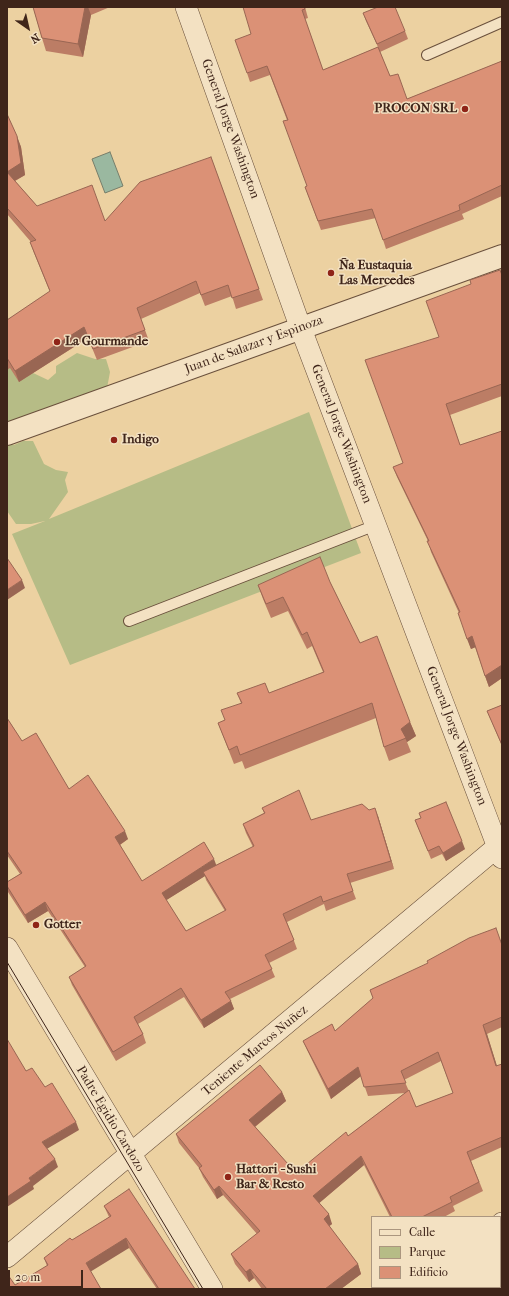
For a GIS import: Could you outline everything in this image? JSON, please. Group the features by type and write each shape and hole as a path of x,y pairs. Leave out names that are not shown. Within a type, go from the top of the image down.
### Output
{"street":[{"name":"General Jorge Washington","path":"186,7 301,329 501,849"},
{"name":"Juan de Salazar y Espinoza","path":"7,434 502,256"},
{"name":"Teniente Marcos Nuñez","path":"7,1257 501,849"},
{"name":"Padre Egidio Cardozo","path":"7,948 212,1289"}],"lane":[{"path":"427,55 502,22"},
{"path":"129,621 376,525"}],"green space":[{"path":"77,353 95,359 106,359 110,372 105,399 7,436 7,367 31,372 48,380 56,373 56,366"},
{"path":"309,412 361,553 70,665 12,534 45,521 31,524 16,524 7,511 7,440 14,445 23,441 33,441 44,464 56,470 68,472 65,480 68,492 49,519"}],"shaded area":[{"path":"110,152 123,186 105,193 92,159"}],"building":[{"path":"33,7 85,7 78,44 42,38"},
{"path":"243,7 304,7 305,9 302,10 323,70 378,47 390,76 398,74 407,99 502,61 502,185 459,205 460,210 383,240 372,209 318,221 283,121 288,120 267,66 247,73 235,40 251,34"},
{"path":"378,7 395,7 405,31 377,44 363,13"},
{"path":"7,114 17,136 21,163 7,172"},
{"path":"211,157 259,289 232,298 228,285 201,295 196,281 137,308 145,330 93,349 84,327 15,371 7,358 7,320 50,291 30,242 36,240 7,208 7,172 37,206 92,185 105,221 140,182"},
{"path":"500,270 502,275 502,384 446,404 460,445 502,431 502,665 485,676 472,636 467,639 458,613 460,612 427,541 429,541 393,467 403,463 365,360 439,337 426,301 471,284 470,280"},
{"path":"320,557 330,582 360,643 377,636 410,722 401,729 406,738 384,747 372,703 240,755 237,746 229,750 218,723 225,720 221,710 242,703 237,693 265,683 269,693 324,672 307,632 302,635 283,597 266,604 258,585"},
{"path":"7,558 22,580 7,590"},
{"path":"502,705 502,745 487,711"},
{"path":"7,718 22,741 36,733 69,789 88,775 125,831 115,837 142,881 204,842 214,859 162,893 186,931 226,910 203,872 254,846 243,824 265,813 262,808 299,790 311,820 362,804 369,810 375,808 391,861 347,874 353,891 323,902 321,896 283,914 294,940 265,955 272,969 225,992 231,1001 201,1020 181,988 134,1017 143,1034 113,1052 69,977 86,966 45,902 25,915 7,886 7,882 22,873 7,851"},
{"path":"446,802 462,841 443,853 439,846 428,851 415,820 421,818 419,813"},
{"path":"496,928 502,945 502,1017 483,1025 496,1066 502,1064 502,1137 467,1152 479,1182 450,1197 452,1202 424,1216 391,1216 361,1156 313,1196 329,1214 324,1219 358,1264 325,1289 267,1289 250,1269 246,1272 231,1254 260,1231 219,1186 214,1190 199,1168 202,1166 176,1134 260,1065 282,1092 249,1120 296,1173 346,1132 348,1136 409,1090 416,1107 453,1093 438,1052 401,1071 406,1083 364,1087 358,1067 328,1089 303,1041 332,1024 335,1031 373,998 370,990 428,963 427,961 469,938"},
{"path":"7,1039 26,1071 32,1068 45,1087 52,1083 76,1122 42,1142 55,1159 29,1178 31,1181 7,1197"},
{"path":"129,1189 195,1289 159,1289 126,1238 86,1263 101,1289 7,1289 7,1275 15,1285 48,1265 44,1258 70,1238 72,1240 111,1216 104,1206"},
{"path":"501,1237 502,1238 502,1289 446,1289 501,1288"}],"tram line":[{"path":"7,962 203,1289"}],"place":[{"name":"PROCON SRL","path":"465,109"},
{"name":"Ña Eustaquia Las Mercedes","path":"331,273"},
{"name":"La Gourmande","path":"57,342"},
{"name":"Indigo","path":"114,440"},
{"name":"Gotter","path":"36,925"},
{"name":"Hattori - Sushi Bar & Resto","path":"228,1177"}]}
